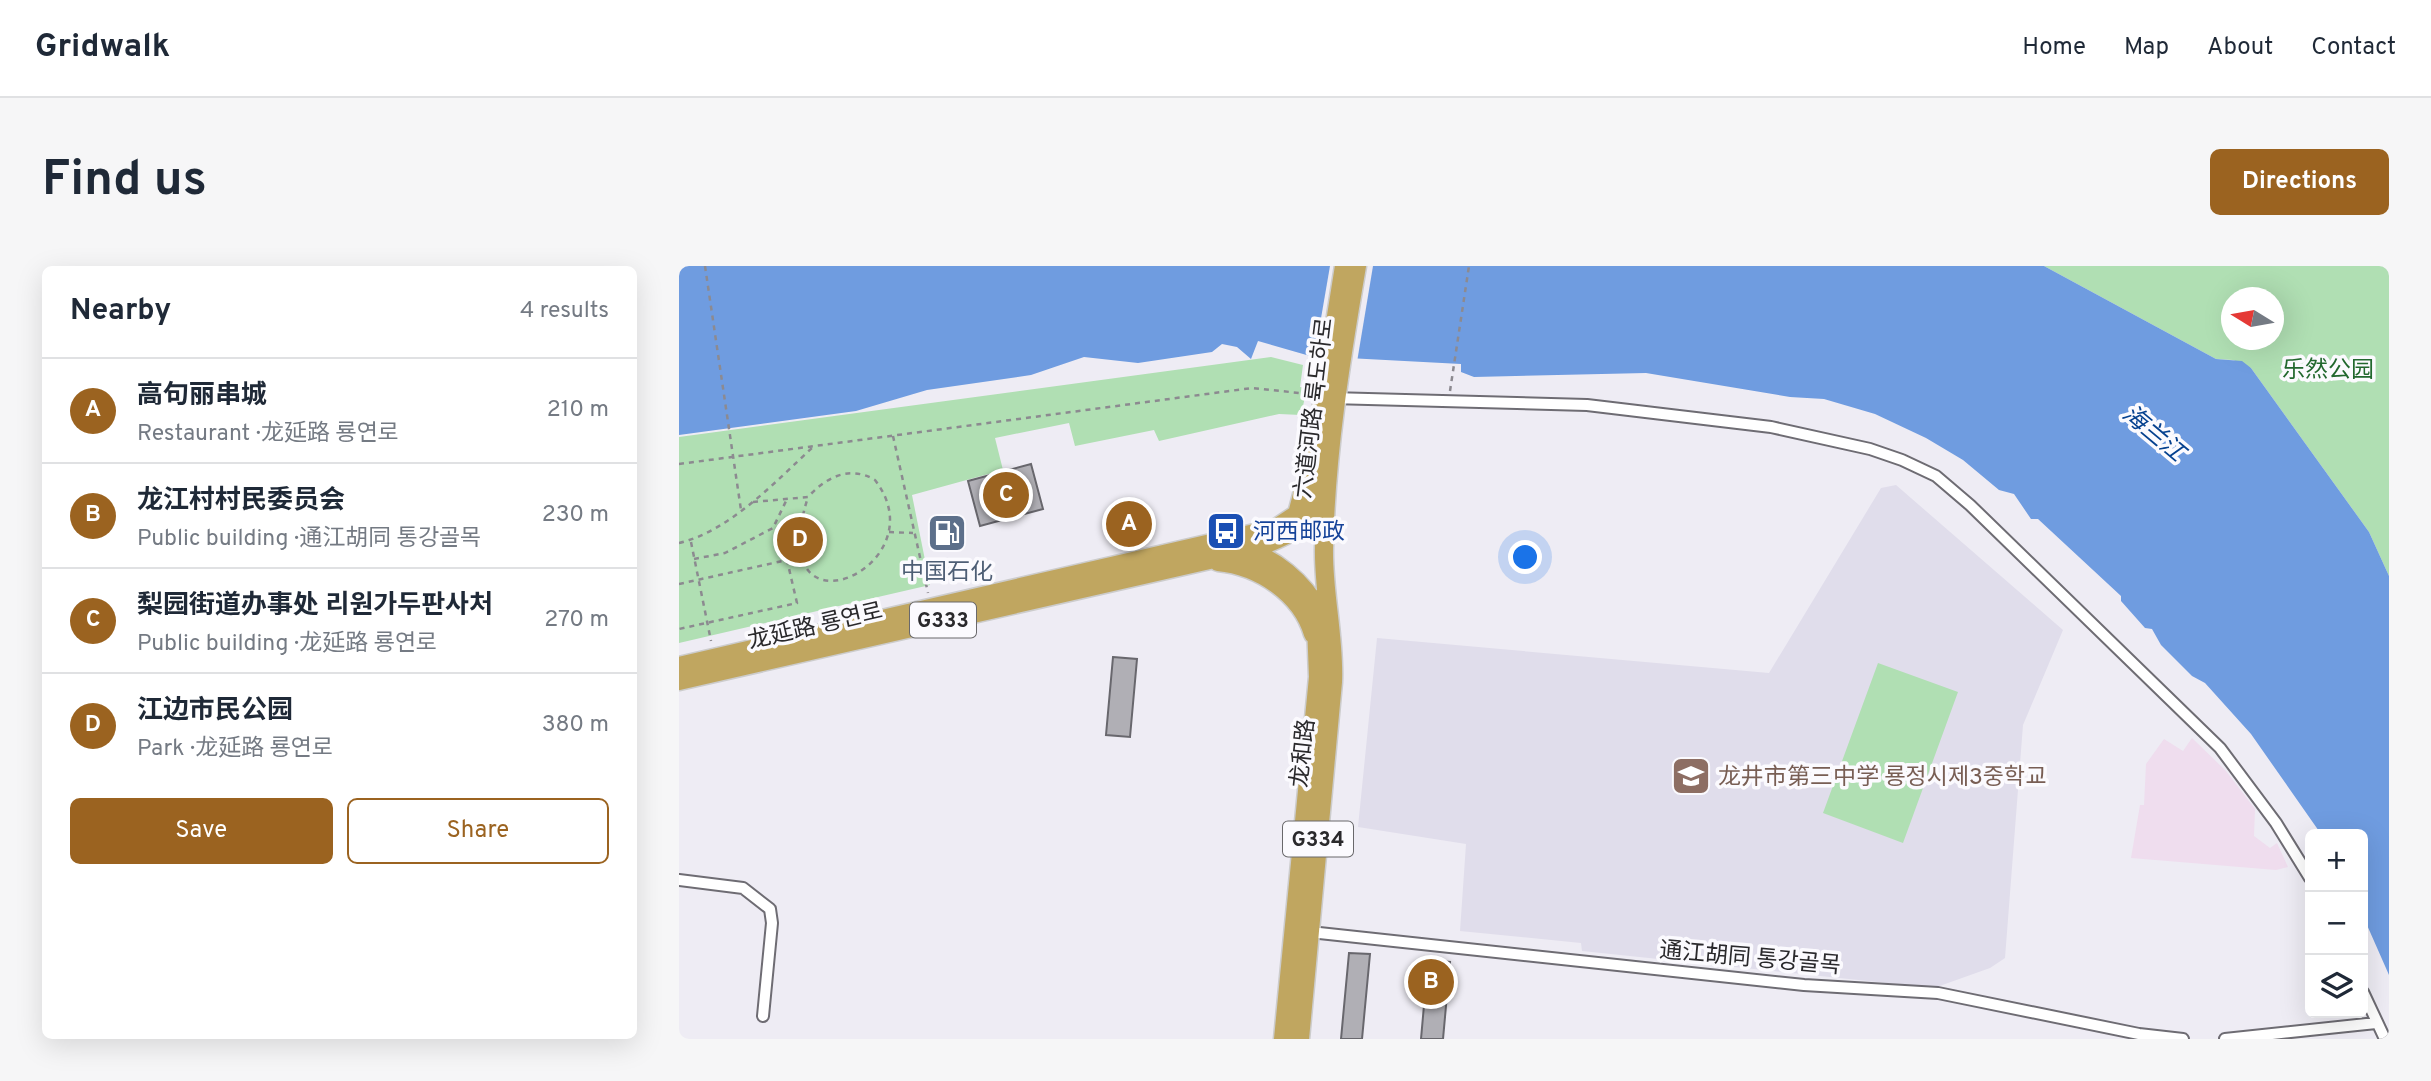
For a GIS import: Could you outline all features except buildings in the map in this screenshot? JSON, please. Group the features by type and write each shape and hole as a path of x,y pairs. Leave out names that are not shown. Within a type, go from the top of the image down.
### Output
{"highway":[{"name":"六道河路 륙도하로","path":"1324,642 1325,492 1330,389 1344,266"},
{"name":"六道河路 륙도하로","path":"1315,603 1314,454 1357,266"},
{"name":"龙延路 룡연로","path":"679,681 1180,565 1292,520 1300,508 1314,454"},
{"path":"1249,551 1295,531 1313,516 1325,492"},
{"name":"龙延路 룡연로","path":"679,666 932,609 1208,554 1249,551 1290,575 1315,603 1324,642"},
{"name":"龙延路 룡연로","path":"1208,554 1242,565 1275,583 1306,616 1324,642"},
{"name":"龙和路","path":"1300,1039 1332,700 1324,642"},
{"name":"龙和路","path":"1283,1039 1318,677 1324,642"}],"street":[{"path":"1330,389 1448,402 1599,405 1770,427 1870,449 1936,476 2220,748 2276,823 2305,870"},
{"path":"679,880 743,888 770,909 772,923 763,1016"},
{"name":"通江胡同 통강골목","path":"1310,932 1804,985 1938,993 2139,1034 2183,1039"},
{"path":"2368,1004 2385,1039"},
{"path":"2225,1039 2376,1023"}],"path":[{"path":"705,266 730,451 741,510"},
{"path":"1448,402 1469,266"},
{"path":"679,464 1252,388 1330,389"},
{"path":"893,436 932,609"},
{"path":"679,543 690,540 753,502 813,447"},
{"path":"854,473 866,475 883,491 889,511 889,532 881,550 864,570 852,578 827,581 813,576 803,565 799,533 808,497 829,479 854,473"},
{"path":"753,502 808,497"},
{"path":"694,559 725,553 773,528 786,499"},
{"path":"889,532 915,533"},
{"path":"690,540 711,641"},
{"path":"679,584 787,560 797,603 679,629"}],"shaded area":[{"name":"龙井市第三中学 룡정시제3중학교","path":"1896,485 2063,630 2023,725 2005,958 1990,968 1934,988 1582,951 1581,943 1460,931 1466,844 1358,827 1377,638 1769,673 1881,488"},
{"path":"2192,738 2226,771 2255,809 2254,836 2270,848 2277,843 2288,867 2276,870 2131,858 2140,805 2144,805 2146,764 2164,739 2183,751"}],"green space":[{"name":"乐然公园","path":"2044,266 2389,266 2389,576 2369,532 2251,368 2233,360 2216,359"},
{"path":"1271,357 1303,365 1300,387 1307,388 1301,415 1279,414 1159,441 1154,430 1075,446 1069,423 995,438 1003,470 912,495 930,585 679,643 679,437"},
{"path":"1878,663 1958,692 1903,843 1823,813"}],"water":[{"name":"海兰江","path":"679,266 2044,266 2216,359 2242,361 2251,368 2369,532 2389,576 2389,975 2368,927 2368,829 2318,829 2251,734 2205,683 2192,676 2161,645 2152,629 2145,628 2121,601 2121,596 2038,519 2031,519 2014,494 1999,490 1963,460 1926,438 1875,414 1824,399 1790,397 1646,373 1474,377 1461,372 1461,364 1310,356 1258,341 1251,359 1237,347 1222,344 1212,352 1138,363 1084,357 1031,375 927,390 856,411 679,435"}],"pier":[{"path":"1330,266 1373,266 1357,362 1314,359"}],"place":[{"name":"梨园街道办事处 리원가두판사처","path":"1006,495"},
{"name":"高句丽串城","path":"1129,524"},
{"name":"河西邮政","path":"1226,531"},
{"name":"中国石化","path":"947,533"},
{"name":"江边市民公园","path":"800,540"},
{"name":"龙井市第三中学 룡정시제3중학교","path":"1691,776"},
{"name":"龙江村村民委员会","path":"1431,982"}]}
